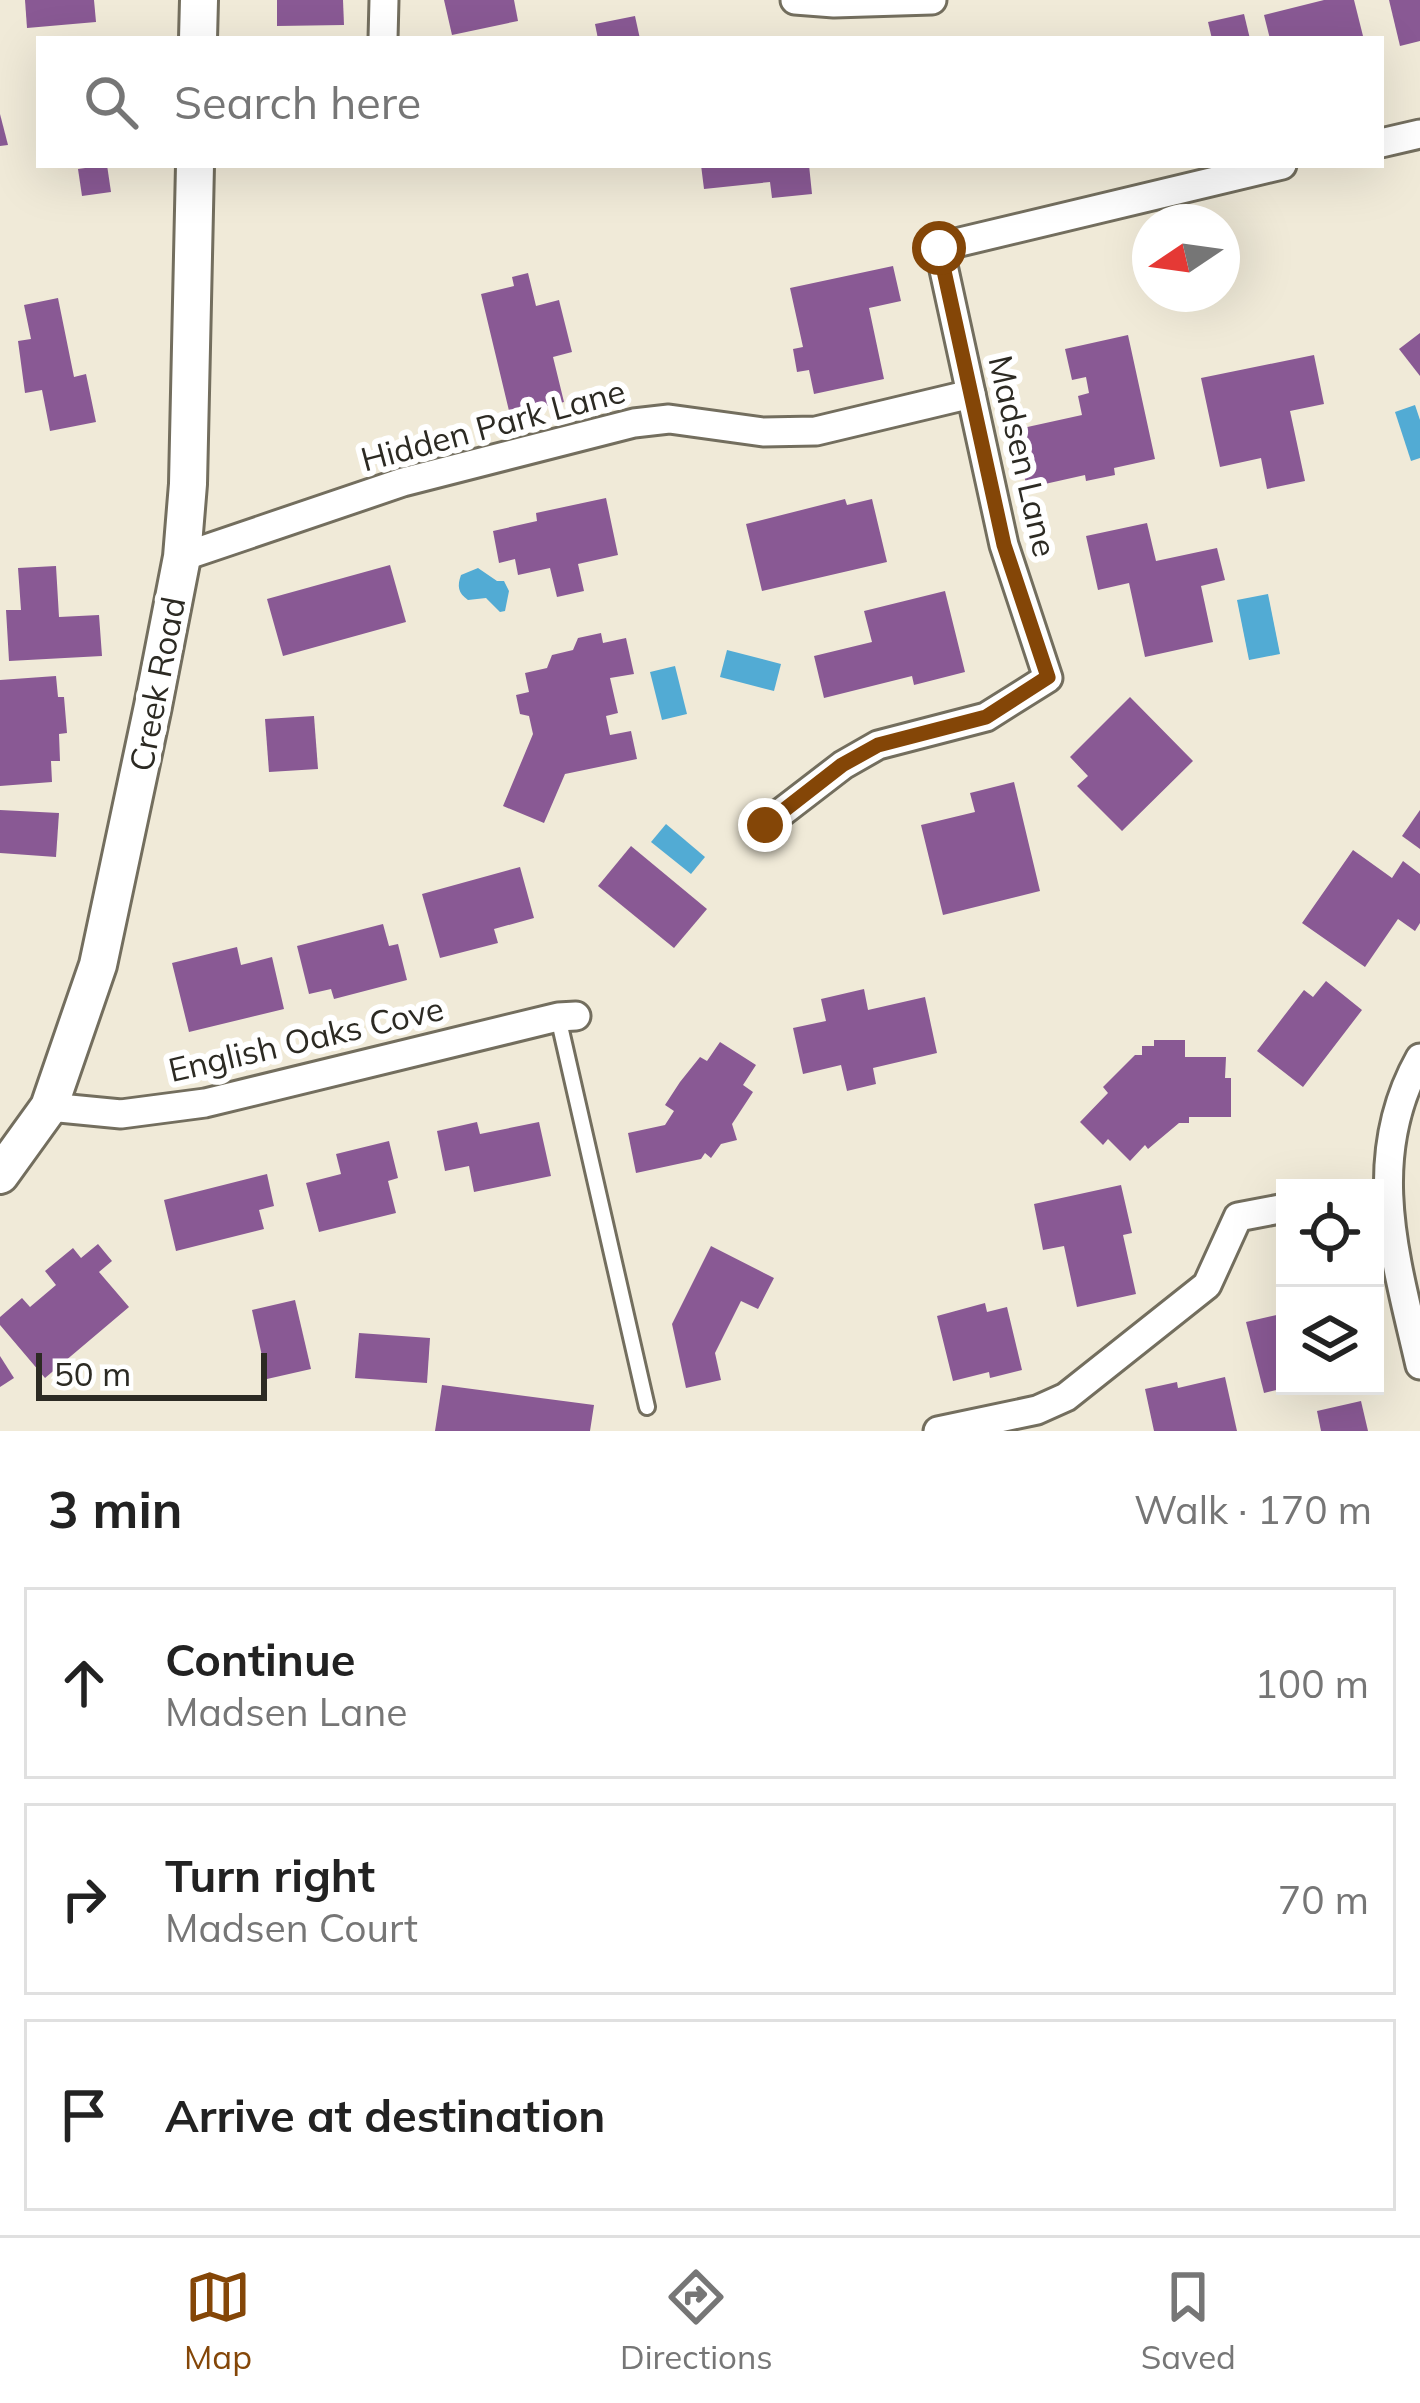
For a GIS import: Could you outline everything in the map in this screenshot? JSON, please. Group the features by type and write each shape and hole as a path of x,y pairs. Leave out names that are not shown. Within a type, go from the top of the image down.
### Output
{"street":[{"path":"198,36 199,0"},
{"path":"383,36 384,0"},
{"path":"795,0 932,0"},
{"path":"1384,142 1420,134"},
{"name":"Creek Road","path":"0,1175 49,1107 98,965 182,557 195,168"},
{"name":"Madsen Lane","path":"765,825 842,765 878,745 986,717 1048,677 1004,545 939,248 1270,168"},
{"name":"Hidden Park Lane","path":"182,557 403,482 634,423 668,419 763,432 816,431 971,394"},
{"name":"English Oaks Cove","path":"49,1107 121,1114 205,1103 567,1016"},
{"path":"1382,1179 1410,1075 1420,1058"},
{"path":"1384,1208 1420,1365"},
{"path":"938,1431 1037,1410 1066,1396 1207,1286 1238,1216 1276,1210"}],"lane":[{"path":"567,1016 647,1407"}],"water":[{"path":"1415,405 1420,458 1411,461 1395,412"},
{"path":"478,568 504,581 509,591 505,611 500,612 486,598 468,600 460,592 461,575"},
{"path":"1268,594 1280,654 1249,660 1237,600"},
{"path":"727,650 781,664 774,691 720,677"},
{"path":"675,666 687,714 662,720 650,672"},
{"path":"666,824 705,857 691,874 651,842"}],"building":[{"path":"25,0 94,0 96,22 27,28"},
{"path":"277,0 343,0 344,25 277,26"},
{"path":"444,0 514,0 518,21 452,35"},
{"path":"1324,0 1354,0 1363,36 1269,36 1264,15"},
{"path":"1389,0 1420,0 1420,41 1400,46"},
{"path":"1244,14 1249,36 1211,36 1208,22"},
{"path":"635,16 639,36 597,36 595,24"},
{"path":"0,114 8,145 0,146"},
{"path":"107,168 111,192 82,196 78,169"},
{"path":"701,168 809,168 812,194 772,198 770,182 704,189"},
{"path":"893,266 901,301 869,308 884,379 814,394 809,370 797,372 793,349 803,347 790,288"},
{"path":"528,273 536,306 559,300 572,352 553,357 564,402 510,415 481,294 514,286 512,277"},
{"path":"58,298 74,377 86,374 96,422 50,431 42,390 25,393 18,341 31,339 24,305"},
{"path":"1420,333 1420,376 1399,349"},
{"path":"1128,335 1155,459 1114,468 1115,475 1086,481 1085,475 1027,488 1014,430 1082,415 1078,396 1089,393 1086,377 1072,380 1065,349"},
{"path":"1314,355 1324,404 1290,411 1305,481 1267,489 1261,458 1220,467 1201,378"},
{"path":"606,498 618,555 578,564 584,591 557,597 550,568 518,575 515,559 499,563 493,531 537,521 536,513"},
{"path":"845,499 847,505 872,499 887,562 762,591 746,524"},
{"path":"1147,523 1156,561 1217,548 1225,580 1201,586 1213,642 1145,657 1129,583 1098,590 1086,536"},
{"path":"390,565 406,622 283,656 267,599"},
{"path":"56,566 59,617 99,615 102,656 9,661 6,610 21,610 18,568"},
{"path":"945,591 965,672 914,685 912,676 824,698 814,656 872,642 864,611"},
{"path":"601,633 603,643 626,638 634,674 610,678 618,713 606,716 610,735 631,731 637,759 565,774 544,823 503,806 533,734 529,716 520,714 516,695 529,692 525,673 547,668 552,655 573,650 578,638"},
{"path":"56,676 58,697 64,697 67,733 59,734 60,761 51,761 52,782 0,786 0,680"},
{"path":"1130,697 1193,761 1122,831 1077,786 1088,776 1070,757"},
{"path":"314,716 318,769 269,772 265,719"},
{"path":"1014,782 1040,891 943,915 921,825 975,812 970,793"},
{"path":"0,810 59,813 56,857 0,853"},
{"path":"1420,810 1420,849 1402,836"},
{"path":"631,846 707,909 674,948 598,886"},
{"path":"1353,850 1392,878 1403,861 1420,874 1420,923 1415,931 1398,919 1365,967 1302,923"},
{"path":"520,867 534,918 494,929 498,943 440,958 422,894"},
{"path":"383,924 389,946 398,944 407,980 334,999 331,989 309,994 297,946"},
{"path":"237,947 241,965 272,957 284,1009 189,1032 172,963"},
{"path":"1326,981 1362,1010 1303,1087 1257,1051 1304,990 1313,997"},
{"path":"864,989 868,1010 925,997 937,1053 873,1068 876,1084 847,1091 841,1065 803,1074 793,1028 826,1021 821,999"},
{"path":"1154,1040 1185,1040 1185,1057 1226,1057 1231,1117 1189,1117 1189,1123 1179,1123 1130,1161 1108,1139 1103,1145 1080,1122 1108,1093 1103,1087 1135,1055 1142,1055 1142,1046 1154,1046"},
{"path":"720,1042 756,1065 743,1085 753,1092 732,1124 737,1140 721,1144 711,1158 705,1153 701,1159 636,1173 628,1133 665,1125 674,1111 665,1105 680,1082 700,1057 707,1061"},
{"path":"477,1122 480,1134 539,1122 551,1176 474,1192 469,1166 445,1171 437,1131"},
{"path":"389,1141 398,1178 388,1181 396,1213 319,1232 306,1183 341,1174 336,1154"},
{"path":"267,1174 274,1206 259,1210 264,1229 176,1251 164,1200"},
{"path":"1121,1185 1132,1233 1123,1235 1136,1294 1077,1307 1064,1246 1043,1250 1034,1204"},
{"path":"98,1244 112,1261 99,1272 129,1307 45,1378 0,1325 0,1317 22,1298 30,1307 56,1285 45,1271 73,1248 81,1258"},
{"path":"711,1246 774,1278 758,1309 741,1301 715,1353 721,1380 686,1388 672,1324"},
{"path":"295,1300 311,1369 267,1379 252,1310"},
{"path":"985,1303 987,1312 1007,1307 1022,1370 953,1381 937,1316"},
{"path":"1276,1315 1276,1390 1264,1393 1246,1322"},
{"path":"359,1333 430,1338 427,1383 355,1378"},
{"path":"0,1356 14,1378 0,1387"},
{"path":"1225,1377 1237,1431 1154,1431 1145,1389 1177,1382 1178,1388"},
{"path":"442,1385 594,1405 590,1431 435,1431"},
{"path":"1361,1401 1368,1431 1321,1431 1317,1411"}],"route":[{"path":"765,825 842,765 878,745 986,717 1048,677 1004,545 939,248"}]}
